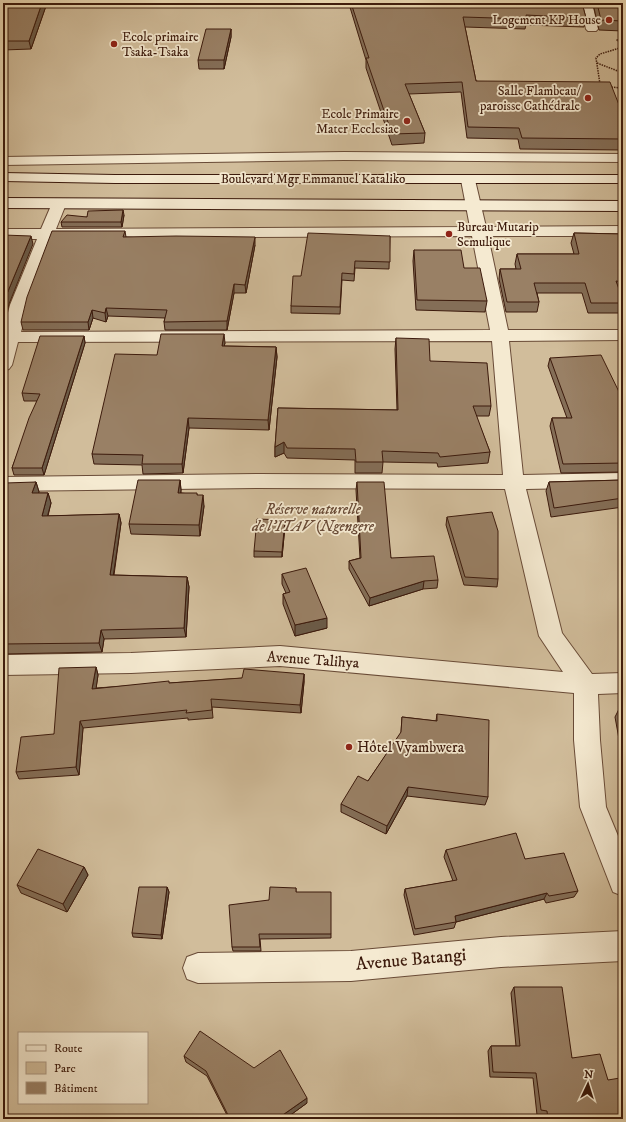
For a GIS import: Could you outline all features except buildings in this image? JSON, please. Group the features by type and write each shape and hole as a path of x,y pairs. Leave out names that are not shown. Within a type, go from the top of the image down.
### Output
{"street":[{"path":"586,3 592,29"},
{"path":"3,161 344,156 623,158"},
{"name":"Boulevard Mgr Emmanuel Kataliko","path":"3,177 131,179 623,179"},
{"path":"468,180 472,206 500,334 514,482 551,636 586,684 587,740 594,807 623,882"},
{"name":"Boulevard Mgr Emmanuel Kataliko","path":"3,204 623,206"},
{"path":"58,204 19,305 6,351 500,334 623,335"},
{"path":"3,234 623,231"},
{"path":"3,484 256,480 514,482 623,480"},
{"name":"Avenue Talihya","path":"3,665 132,663 280,656 586,684 623,683"},
{"name":"Avenue Batangi","path":"198,968 351,966 501,952 623,946"}],"path":[{"path":"601,87 596,58 600,54 623,47 616,40 623,41"},
{"path":"596,63 623,72"},
{"path":"608,87 623,88"}],"green space":[{"name":"Réserve naturelle de l'ITAV (Ngengere","path":"3,3 623,3 623,1119 3,1119"}],"place":[{"name":"Logement KP House","path":"609,20"},
{"name":"Ecole primaire Tsaka-Tsaka","path":"114,44"},
{"name":"Salle Flambeau/ paroisse Cathédrale","path":"588,98"},
{"name":"Ecole Primaire Mater Ecclesiae","path":"407,121"},
{"name":"Bureau Mutarip Semulique","path":"449,234"},
{"name":"Hôtel Vyambwera","path":"349,747"}]}
